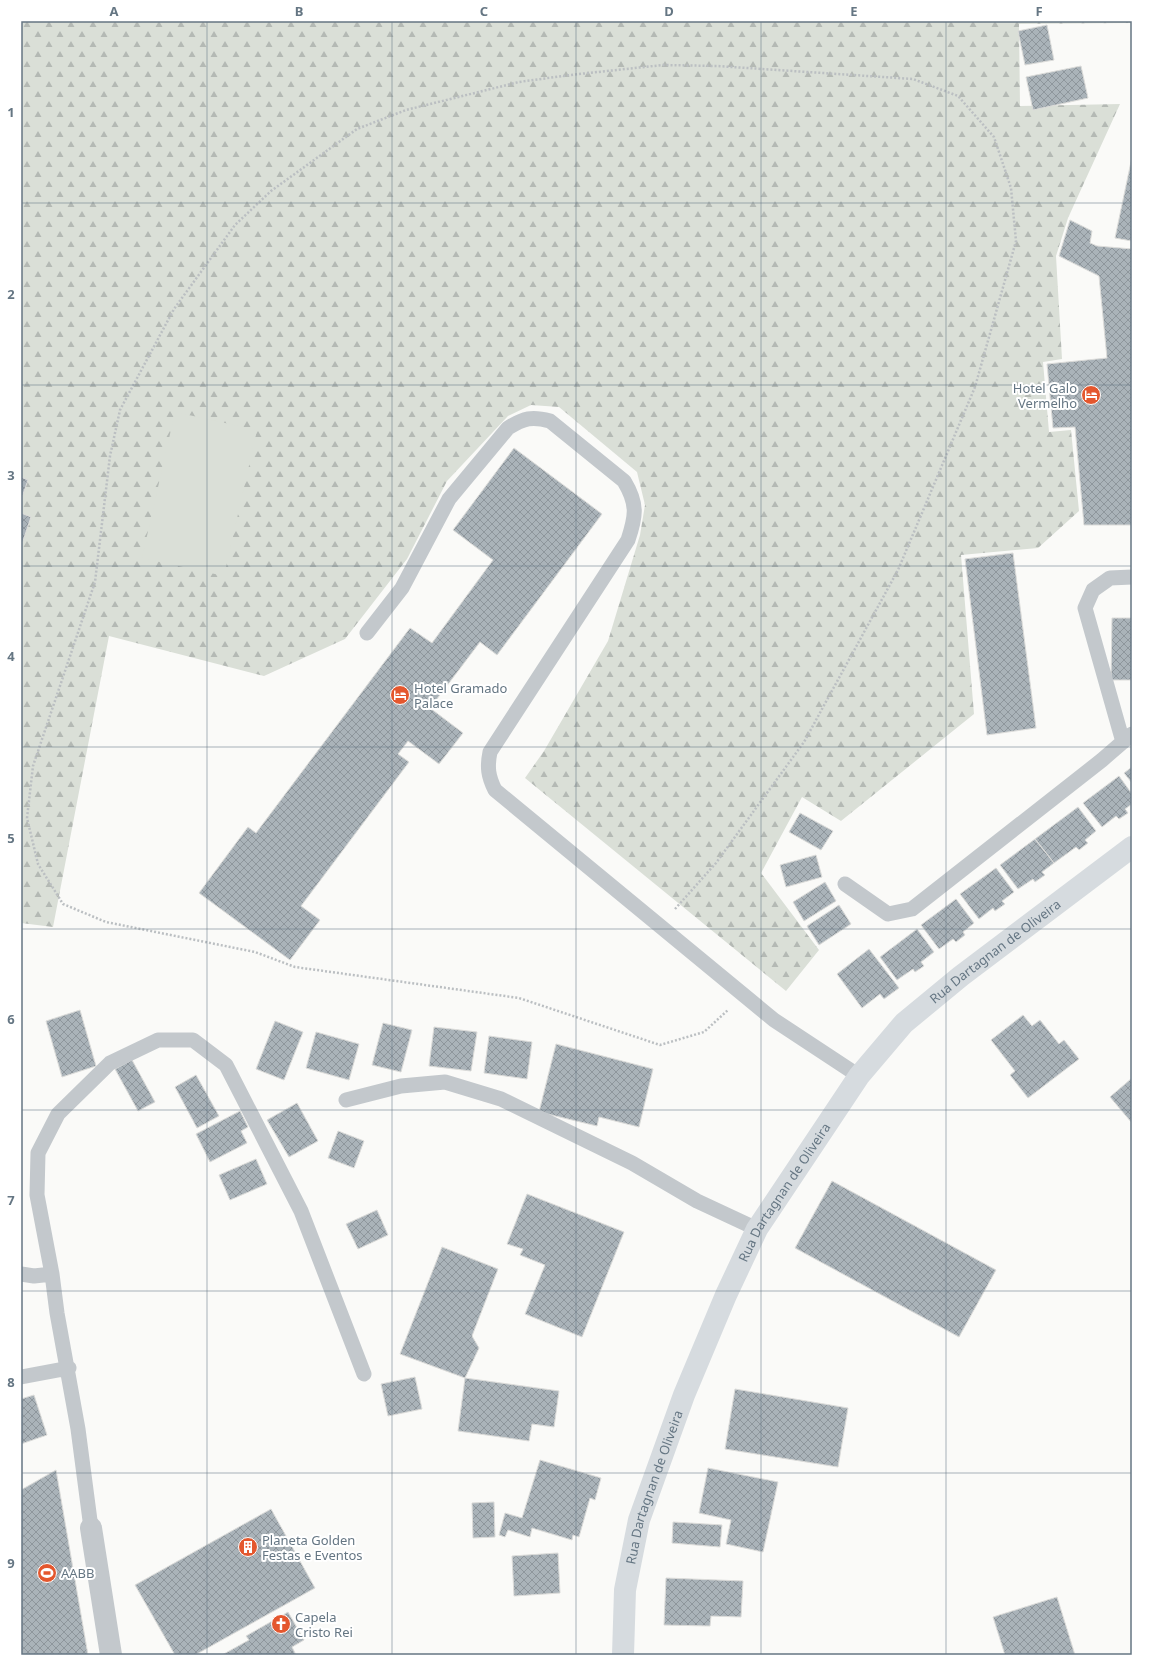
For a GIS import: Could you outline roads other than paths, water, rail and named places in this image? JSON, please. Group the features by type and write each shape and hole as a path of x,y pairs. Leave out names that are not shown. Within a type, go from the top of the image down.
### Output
{"street":[{"name":"Rua Dartagnan de Oliveira","path":"623,1655 625,1590 639,1520 684,1395 726,1296 757,1229 859,1076 904,1023 961,976 1132,847"},
{"path":"91,1528 111,1655"}],"lane":[{"path":"367,634 402,588 449,499 508,428 520,421 536,418 550,421 624,481 632,494 635,507 634,523 628,540 490,752 487,767 490,779 495,790 774,1020 859,1076"},
{"path":"845,884 888,914 912,909 1127,738 1085,608 1093,590 1110,578 1132,577"},
{"path":"91,1528 69,1368 57,1313 52,1274 37,1195 38,1153 58,1114 110,1063 158,1040 193,1040 226,1065 302,1211 364,1374"},
{"path":"346,1100 401,1086 445,1082 502,1099 632,1162 697,1201 757,1229"},
{"path":"21,1274 34,1276 52,1274"},
{"path":"21,1377 69,1368"}],"place":[{"name":"Hotel Galo Vermelho","path":"1091,395"},
{"name":"Hotel Gramado Palace","path":"400,695"},
{"name":"Planeta Golden Festas e Eventos","path":"248,1547"},
{"name":"AABB","path":"47,1573"},
{"name":"Capela Cristo Rei","path":"281,1624"}]}
